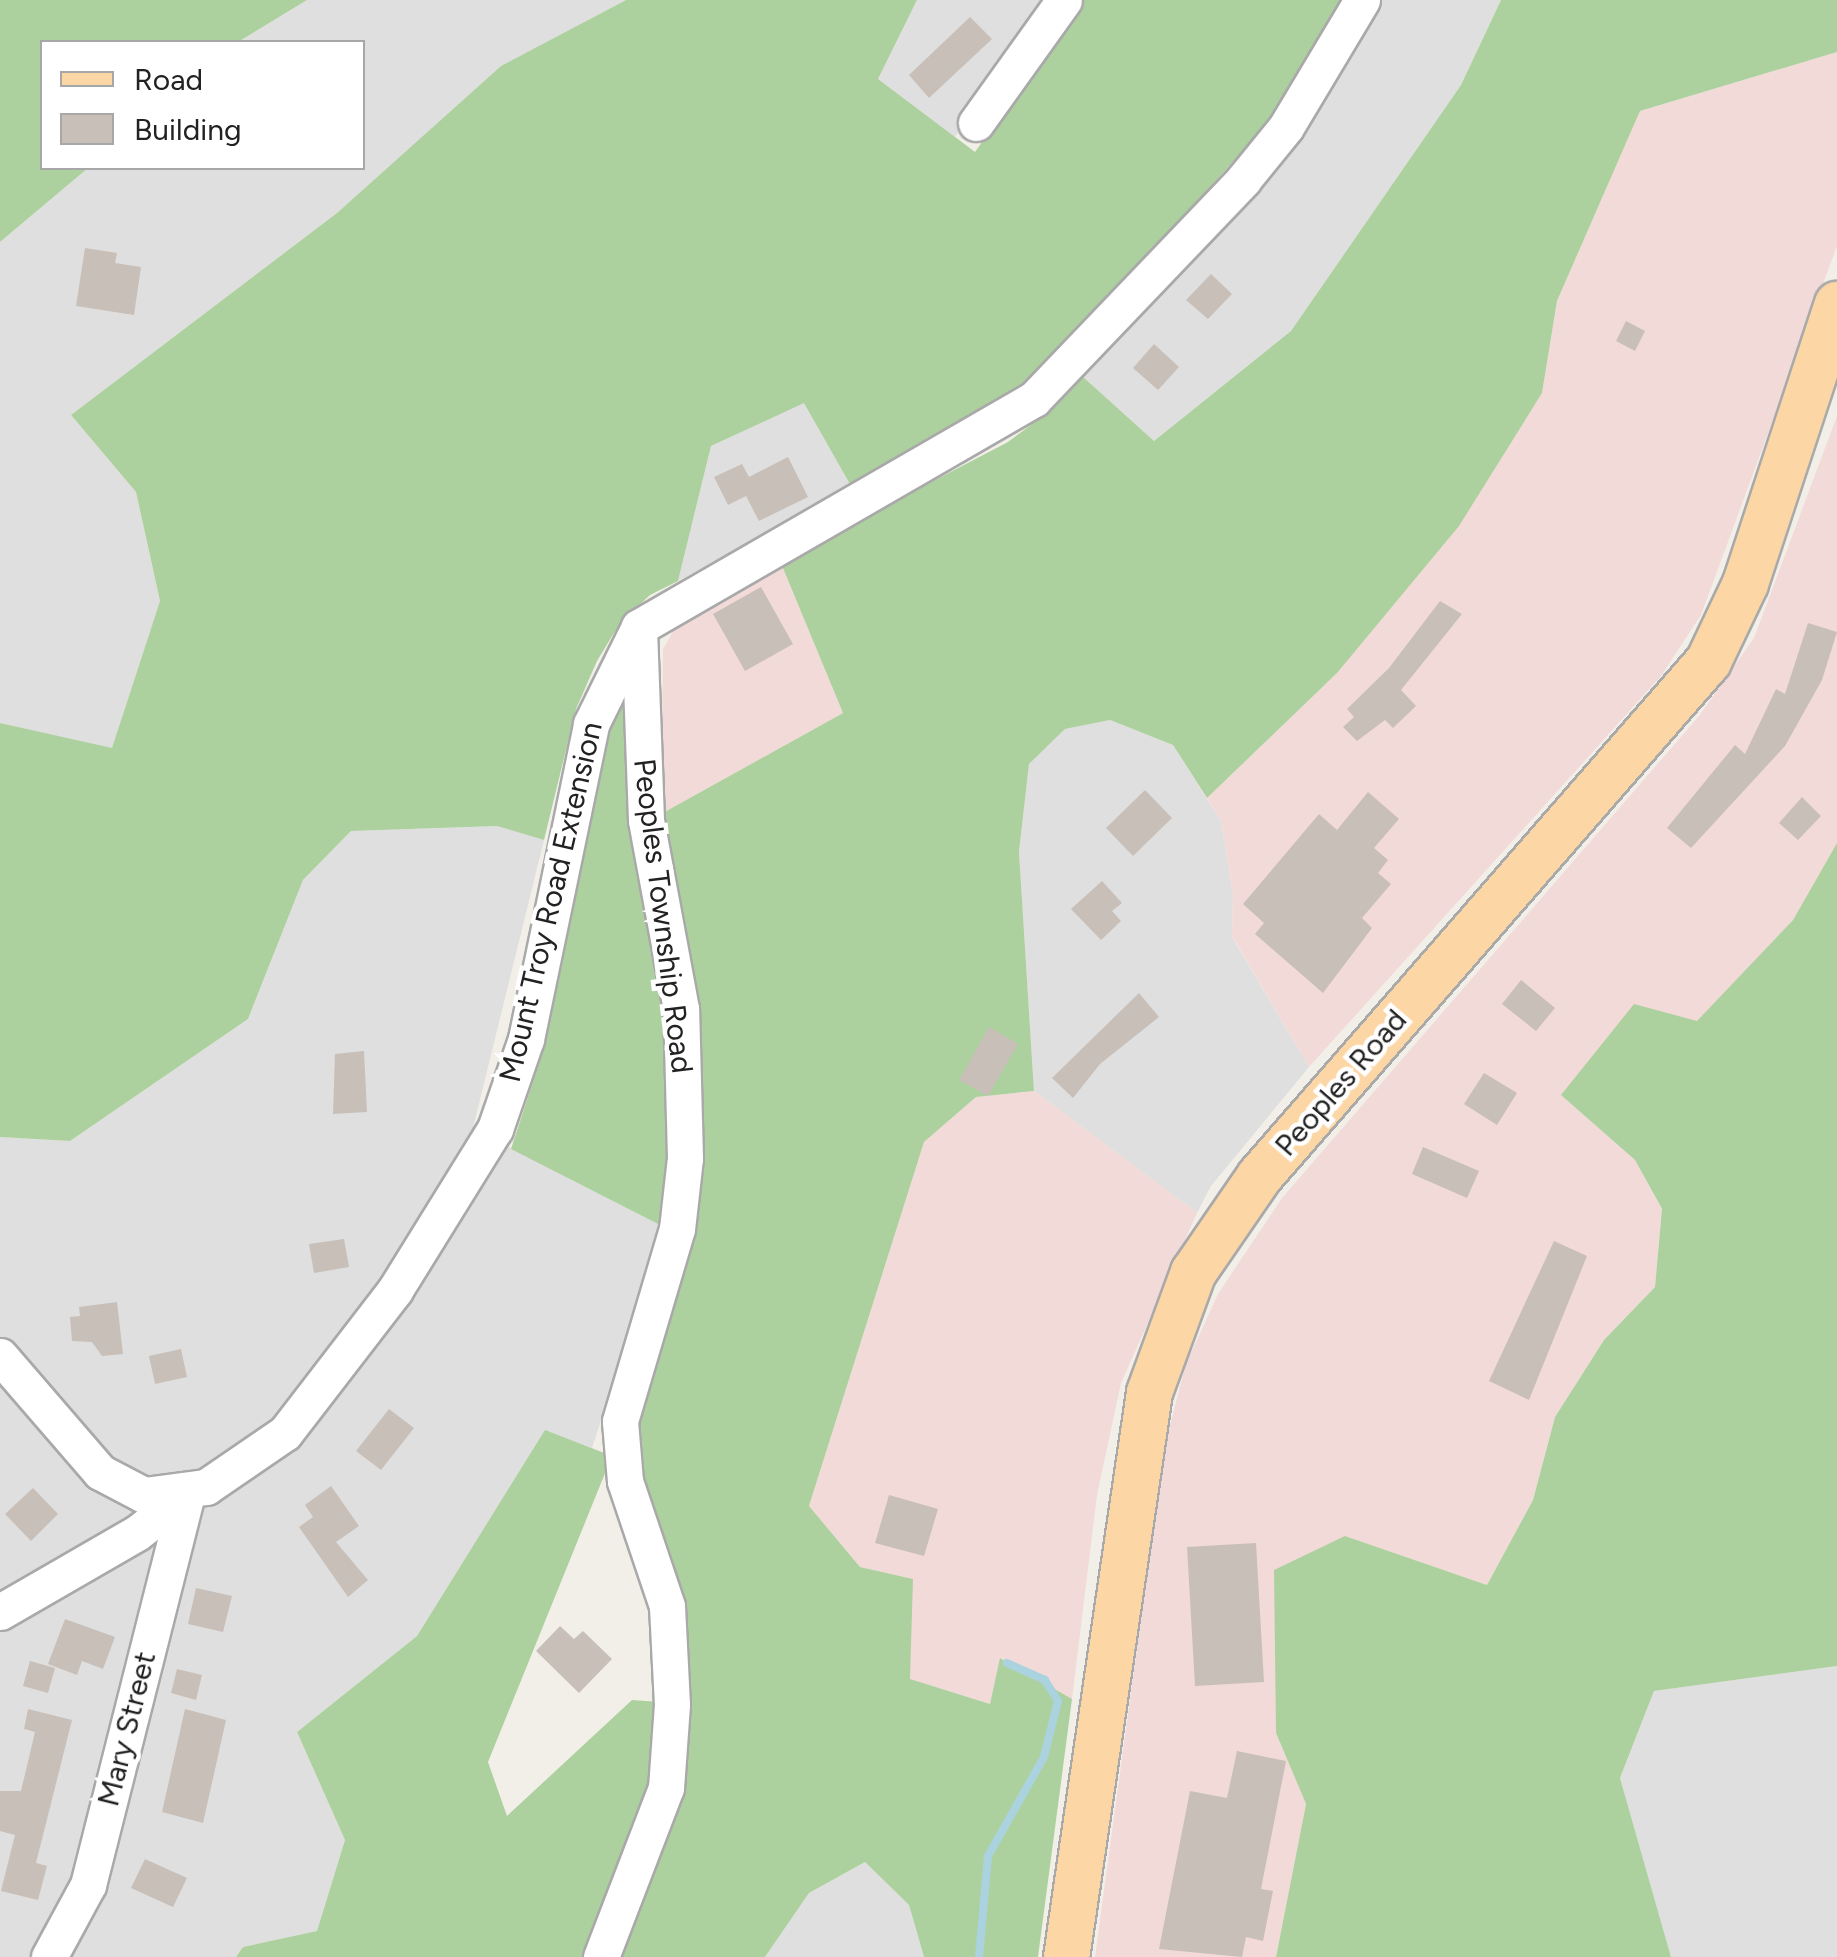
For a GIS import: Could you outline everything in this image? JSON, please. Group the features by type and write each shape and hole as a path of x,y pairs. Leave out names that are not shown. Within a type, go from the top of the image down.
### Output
{"main road":[{"name":"Peoples Road","path":"1066,1957 1149,1392 1194,1272 1259,1176 1708,661 1745,583 1837,304"}],"street":[{"path":"976,123 1064,0"},
{"path":"639,627 1034,399 1243,180 1286,127 1362,0"},
{"name":"Mount Troy Road Extension","path":"0,1356 100,1472 144,1495 187,1494 252,1462 318,1395 416,1258 495,1128 526,1039 590,724 639,627"},
{"name":"Peoples Township Road","path":"600,1957 666,1788 672,1704 666,1606 625,1481 620,1421 677,1229 684,1158 681,1009 645,803 639,627"},
{"path":"0,1612 138,1533 187,1494"},
{"name":"Mary Street","path":"49,1957 88,1885 187,1494"}],"shaded area":[{"path":"307,0 626,0 501,66 337,213 71,415 136,492 160,601 112,749 0,723 0,242 86,170 365,170 365,40 241,40"},
{"path":"917,0 1049,0 955,137 878,79"},
{"path":"1378,0 1501,0 1461,85 1291,331 1154,441 1082,376 1278,164 1317,112"},
{"path":"1837,52 1837,246 1701,615 1661,676 1309,1067 1232,936 1233,894 1221,821 1207,798 1337,673 1542,393 1557,301 1640,111"},
{"path":"804,402 851,486 678,581 711,446"},
{"path":"1837,416 1837,843 1793,920 1697,1022 1561,1095 1635,1160 1662,1210 1655,1287 1604,1340 1555,1417 1533,1500 1487,1585 1345,1536 1276,1733 1306,1804 1276,1957 1095,1957 1164,1448 1186,1364 1218,1294 1282,1198 1699,716 1754,638"},
{"path":"780,561 843,713 661,814 663,649 681,617"},
{"path":"1110,720 1173,745 1221,821 1233,894 1232,937 1309,1067 1211,1186 1197,1213 1034,1091 1019,852 1029,764 1065,729"},
{"path":"498,826 544,840 473,1128 664,1227 592,1448 545,1431 417,1636 297,1732 345,1840 317,1931 243,1947 236,1957 0,1957 0,1137 70,1141 248,1019 303,880 351,831"},
{"path":"1034,1091 1197,1213 1121,1383 1097,1495 1072,1699 1001,1658 990,1704 909,1679 912,1579 860,1567 809,1506 924,1142 976,1097"},
{"path":"1837,1666 1837,1957 1671,1957 1620,1778 1654,1691"},
{"path":"865,1862 909,1905 924,1957 765,1957 809,1893"}],"green space":[{"path":"0,0 307,0 241,40 40,40 40,170 86,170 0,242"},
{"path":"626,0 917,0 878,79 975,152 1084,0 1343,0 1267,124 1026,391 851,486 804,403 711,446 678,581 650,595 620,623 597,661 576,709 544,840 497,826 351,831 303,880 248,1019 70,1141 0,1137 0,723 112,748 160,601 136,492 71,415 337,213 501,66"},
{"path":"1501,0 1837,0 1837,52 1640,111 1557,301 1542,393 1459,526 1337,673 1207,798 1173,745 1110,720 1065,729 1029,764 1019,852 1034,1091 976,1097 924,1142 809,1506 860,1567 913,1579 910,1679 990,1704 1000,1658 1072,1699 1038,1957 924,1957 909,1905 865,1862 809,1893 765,1957 613,1957 673,1784 630,1438 674,1287 661,814 843,713 780,561 1008,442 1056,406 1082,376 1154,441 1291,331 1461,85"},
{"path":"630,672 673,1087 664,1227 511,1149 545,1045 607,724"},
{"path":"1837,843 1837,1666 1654,1691 1620,1778 1671,1957 1276,1957 1306,1804 1276,1733 1274,1570 1345,1536 1487,1585 1533,1500 1555,1417 1604,1340 1655,1287 1662,1209 1635,1160 1561,1095 1634,1004 1697,1021 1793,920"},
{"path":"545,1430 612,1456 488,1762 507,1816 632,1700 660,1702 653,1784 588,1957 236,1957 243,1947 317,1931 345,1840 297,1732 417,1636"}],"building":[{"path":"970,17 992,39 929,98 909,75"},
{"path":"85,248 117,253 115,263 141,267 134,315 76,306"},
{"path":"1211,274 1232,294 1208,319 1186,300"},
{"path":"1626,321 1645,331 1635,351 1616,341"},
{"path":"1154,344 1179,367 1158,390 1133,368"},
{"path":"788,457 808,497 759,521 746,496 728,505 714,477 742,464 749,477"},
{"path":"761,587 793,644 745,671 713,614"},
{"path":"1440,601 1462,614 1401,690 1416,706 1393,728 1385,720 1357,741 1343,727 1354,717 1347,709 1389,668"},
{"path":"1808,623 1837,632 1822,680 1785,746 1691,848 1667,828 1735,745 1745,754 1776,689 1785,694"},
{"path":"1145,790 1172,818 1133,856 1106,828"},
{"path":"1368,792 1399,819 1374,848 1388,860 1378,873 1391,884 1362,918 1372,928 1323,993 1255,934 1264,923 1243,904 1319,814 1337,830"},
{"path":"1802,797 1821,816 1798,840 1779,823"},
{"path":"1102,881 1122,903 1112,911 1121,921 1101,940 1071,909"},
{"path":"1521,980 1555,1008 1536,1031 1502,1004"},
{"path":"1139,993 1159,1017 1100,1064 1073,1098 1052,1078"},
{"path":"989,1027 1018,1044 988,1096 959,1080"},
{"path":"364,1051 367,1112 333,1114 335,1054"},
{"path":"1484,1073 1517,1093 1497,1125 1464,1104"},
{"path":"1423,1147 1479,1171 1467,1198 1412,1174"},
{"path":"344,1239 349,1267 314,1273 309,1244"},
{"path":"1554,1241 1587,1256 1529,1400 1489,1381"},
{"path":"117,1302 123,1354 102,1356 92,1342 72,1341 70,1317 80,1316 79,1307"},
{"path":"181,1349 187,1377 155,1384 149,1356"},
{"path":"389,1409 414,1428 381,1470 356,1451"},
{"path":"331,1486 359,1526 336,1542 368,1580 348,1597 299,1527 313,1517 305,1505"},
{"path":"33,1488 58,1514 31,1541 5,1514"},
{"path":"889,1495 938,1509 924,1556 875,1543"},
{"path":"1256,1543 1264,1682 1195,1686 1187,1547"},
{"path":"196,1588 232,1596 223,1632 188,1624"},
{"path":"65,1619 115,1637 103,1669 82,1661 77,1675 48,1664"},
{"path":"560,1626 574,1639 583,1631 612,1659 579,1693 536,1651"},
{"path":"30,1661 55,1668 48,1693 23,1686"},
{"path":"177,1669 202,1675 196,1700 171,1693"},
{"path":"28,1709 72,1720 36,1863 47,1866 38,1900 1,1891 15,1835 0,1831 0,1791 21,1791 35,1732 24,1729"},
{"path":"185,1709 226,1720 203,1823 162,1812"},
{"path":"1237,1751 1286,1761 1261,1889 1273,1891 1263,1941 1246,1937 1242,1957 1159,1949 1190,1791 1227,1798"},
{"path":"145,1859 187,1878 173,1907 131,1888"}],"waterway":[{"path":"979,1957 988,1856 1044,1757 1058,1701 1045,1680 1007,1663"}]}
